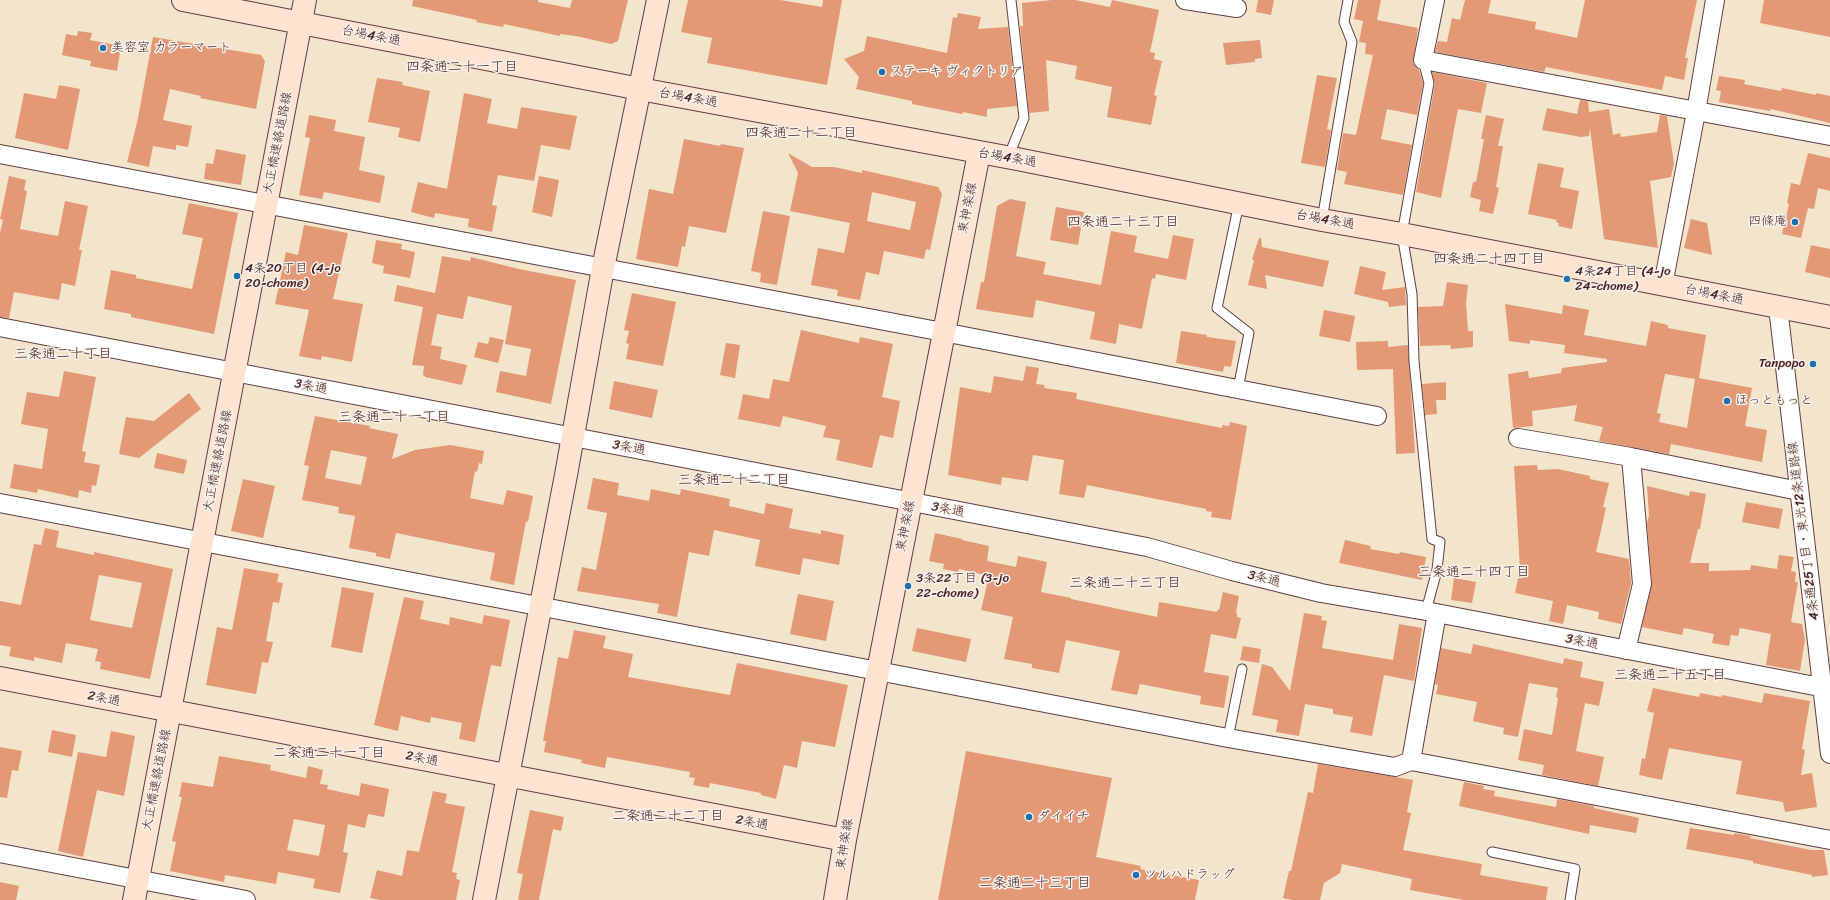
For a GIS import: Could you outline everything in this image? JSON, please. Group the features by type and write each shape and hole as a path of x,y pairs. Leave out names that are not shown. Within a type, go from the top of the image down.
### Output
{"street":[{"name":"台場4条通","path":"183,0 640,90 1008,158 1322,220 1402,234 1830,317"},
{"name":"大正橋連絡道路線","path":"136,890 305,0"},
{"path":"484,900 572,437 602,268 658,0"},
{"path":"1185,0 1237,8"},
{"path":"1435,0 1423,60 1830,136"},
{"path":"1662,285 1696,112 1715,0"},
{"name":"東神楽線","path":"835,900 845,840 979,153"},
{"path":"0,154 267,203 1377,416"},
{"name":"4条通25丁目・東光12条道路線","path":"1778,307 1799,491 1826,688 1830,754"},
{"name":"3条通","path":"0,327 911,503 1147,547 1232,571 1321,593 1431,612 1826,688"},
{"path":"1518,438 1631,457 1799,491"},
{"path":"1626,650 1642,584 1631,457"},
{"path":"0,503 1228,738 1395,767 1411,761 1830,840"},
{"path":"1411,761 1431,612"},
{"name":"2条通","path":"0,678 170,712 845,840"},
{"path":"0,853 136,890 246,900"}],"lane":[{"path":"1008,158 1024,118 1011,0"},
{"path":"1322,220 1352,42 1344,22 1348,0"},
{"path":"1423,60 1428,83 1402,234 1412,294 1414,361 1420,425 1428,484 1432,539 1440,542 1431,612"},
{"path":"1238,389 1249,333 1217,308 1239,203"},
{"path":"1228,738 1242,669"},
{"path":"1492,852 1575,868 1570,900"}],"building":[{"path":"413,0 538,0 538,2 570,8 572,0 628,0 618,41 611,44 576,36 560,34 560,36 504,24 503,27 476,22 477,20 412,6"},
{"path":"688,0 780,0 822,7 823,0 842,0 827,85 707,63 712,38 681,32"},
{"path":"1052,0 1075,0 1110,7 1112,0 1159,10 1150,52 1155,53 1154,59 1162,61 1154,95 1157,96 1151,125 1107,117 1112,87 1075,79 1077,66 1046,60 1049,111 1029,113 1020,26 1023,26 1022,3"},
{"path":"1258,0 1274,0 1271,15 1256,12"},
{"path":"1358,0 1381,0 1377,20 1418,28 1413,63 1419,70 1423,83 1417,115 1387,109 1381,139 1412,145 1403,195 1344,184 1347,172 1337,170 1343,133 1356,135 1373,55 1365,54 1366,43 1359,42 1363,21 1354,19"},
{"path":"1465,0 1491,0 1488,13 1536,22 1535,29 1577,38 1585,0 1697,0 1685,58 1688,58 1684,80 1665,76 1662,90 1546,67 1544,72 1435,52 1438,41 1447,42 1452,18 1460,20"},
{"path":"1764,0 1830,0 1830,37 1760,23"},
{"path":"958,13 981,17 978,29 1008,27 1017,106 987,109 987,117 963,112 962,114 912,104 912,101 856,89 859,77 844,59 864,51 867,36 947,53 953,17 957,18"},
{"path":"78,31 92,33 90,40 121,46 117,71 90,66 91,61 62,55 66,34 77,36"},
{"path":"153,37 261,55 265,61 256,109 200,98 201,96 170,89 163,120 192,126 188,147 176,145 176,150 153,146 149,167 127,162 137,123"},
{"path":"1260,40 1262,58 1255,59 1255,62 1226,65 1223,43"},
{"path":"1432,72 1487,83 1481,113 1458,109 1441,198 1416,192 1435,84"},
{"path":"1317,75 1337,78 1327,129 1331,130 1325,167 1301,163"},
{"path":"1719,76 1745,80 1744,84 1781,91 1782,88 1816,95 1816,93 1830,96 1830,123 1771,109 1770,111 1719,102 1721,91 1716,90"},
{"path":"377,78 403,82 402,85 430,91 420,142 398,137 400,128 368,122"},
{"path":"59,85 80,89 68,150 15,138 24,93 56,99"},
{"path":"464,93 492,99 487,123 517,129 521,107 577,116 570,150 541,145 534,181 498,175 492,205 497,206 492,232 468,227 469,219 435,213 434,218 411,212 418,182 447,189"},
{"path":"1580,100 1588,101 1589,112 1609,109 1613,135 1620,133 1621,137 1657,132 1660,115 1667,116 1674,164 1671,177 1650,181 1658,248 1604,239 1590,128 1589,136 1581,137 1542,130 1547,108 1577,114"},
{"path":"309,115 336,120 334,131 365,137 359,170 385,176 380,203 324,192 322,199 299,195 310,138 305,137"},
{"path":"1486,115 1504,119 1498,146 1503,146 1496,187 1499,188 1493,214 1479,211 1481,200 1470,197 1473,182 1476,182 1484,139 1481,139"},
{"path":"684,139 720,146 721,144 744,148 726,233 689,226 685,247 682,246 678,267 636,259 649,189 673,194"},
{"path":"216,149 246,155 241,185 204,179 206,163 213,164"},
{"path":"788,153 812,167 834,167 862,173 862,170 938,187 942,194 930,250 926,249 924,259 884,251 879,275 866,272 860,300 837,296 838,290 811,285 818,248 844,253 850,223 790,211 798,173","holes":["872,192 916,202 910,230 867,221"]},
{"path":"1808,153 1830,158 1830,191 1818,188 1814,209 1808,208 1801,238 1782,234 1789,204 1787,203 1791,183 1800,185"},
{"path":"1538,163 1564,168 1560,187 1579,191 1572,229 1558,226 1559,223 1556,222 1557,220 1528,214"},
{"path":"9,176 26,180 24,190 27,191 20,229 58,236 65,201 88,206 79,250 82,250 75,286 62,283 59,300 14,292 9,318 0,317 0,233 3,220 0,219"},
{"path":"539,176 559,180 552,217 532,212"},
{"path":"1010,199 1026,202 1016,256 1046,262 1043,274 1101,285 1111,231 1137,236 1134,252 1168,259 1173,235 1194,239 1186,280 1156,274 1155,279 1152,278 1142,329 1119,324 1116,344 1090,339 1095,312 1036,300 1033,318 976,309 981,282 984,282 997,206"},
{"path":"189,203 238,213 214,334 131,317 131,314 104,309 111,270 136,275 136,278 192,289 203,238 182,234"},
{"path":"1056,207 1084,212 1078,245 1050,240"},
{"path":"763,211 790,216 777,285 760,282 761,273 751,271"},
{"path":"1691,219 1707,223 1712,255 1684,248"},
{"path":"304,225 348,233 333,299 363,304 352,362 322,356 321,360 299,356 309,310 275,304 286,252 298,255"},
{"path":"1259,238 1261,238 1262,247 1329,261 1323,287 1265,275 1267,289 1248,285 1254,260 1252,259"},
{"path":"376,240 402,244 401,249 415,252 410,278 383,273 384,266 372,263"},
{"path":"1811,245 1830,249 1830,278 1805,272"},
{"path":"442,256 470,261 471,257 519,269 576,280 551,404 496,392 500,371 526,376 531,349 505,344 512,306 468,296 463,319 437,314 431,345 442,347 440,359 467,365 462,385 425,377 423,375 424,366 412,365 423,307 394,301 397,285 435,293"},
{"path":"1360,266 1386,272 1382,290 1405,287 1406,305 1389,307 1388,302 1354,294"},
{"path":"1447,282 1468,285 1466,303 1468,331 1473,331 1473,347 1451,349 1450,345 1420,346 1418,307 1443,306"},
{"path":"632,293 676,302 663,366 626,359 629,344 626,343 629,331 624,330"},
{"path":"1505,304 1562,314 1563,305 1589,310 1584,335 1646,346 1651,321 1668,325 1668,328 1706,335 1699,378 1752,388 1745,426 1767,430 1762,462 1671,444 1669,454 1599,441 1603,427 1574,421 1577,405 1532,411 1533,426 1513,428 1508,374 1528,371 1529,378 1561,373 1562,368 1607,362 1607,359 1564,353 1565,345 1530,340 1530,344 1509,341","holes":["1665,374 1695,379 1687,428 1659,422 1661,414 1657,413"]},
{"path":"1324,310 1355,316 1350,342 1319,336"},
{"path":"801,330 859,343 860,337 893,344 882,397 900,401 893,438 880,435 872,468 836,460 840,440 823,437 826,426 783,416 780,427 738,419 743,394 769,399 773,379 789,382"},
{"path":"1181,331 1207,335 1207,337 1236,341 1231,367 1224,366 1223,372 1176,363"},
{"path":"490,337 504,340 498,363 474,357 478,342 488,344"},
{"path":"1388,341 1388,347 1408,345 1415,453 1396,454 1393,369 1357,370 1356,342"},
{"path":"726,343 740,345 735,378 720,375"},
{"path":"1026,366 1039,368 1036,384 1045,385 1044,388 1077,393 1076,399 1222,428 1222,425 1229,426 1230,422 1247,426 1231,520 1211,517 1212,512 1206,511 1206,509 1087,485 1084,498 1059,494 1064,460 1033,455 1028,481 1002,477 1001,485 948,475 960,387 991,393 994,376 1023,381"},
{"path":"64,371 96,377 82,451 86,452 84,462 100,465 96,486 92,485 91,493 79,490 78,498 38,489 37,493 10,488 14,464 42,469 48,429 21,424 27,392 59,397"},
{"path":"614,381 658,390 652,418 609,409"},
{"path":"1446,382 1446,400 1436,400 1437,414 1425,415 1422,384"},
{"path":"189,393 201,409 139,458 119,454 126,417 154,421"},
{"path":"315,416 370,426 369,428 398,434 392,459 415,450 450,445 484,451 482,464 479,463 477,472 475,471 470,498 503,505 507,490 533,496 528,522 526,521 514,585 490,580 495,553 396,533 390,559 376,556 376,553 349,548 355,516 338,513 339,507 302,500 309,466 304,465","holes":["331,450 367,457 361,485 325,478"]},
{"path":"157,453 187,460 184,474 154,468"},
{"path":"1537,465 1538,470 1558,469 1590,476 1590,479 1609,483 1603,507 1606,508 1596,552 1629,559 1631,583 1621,624 1598,619 1599,612 1567,605 1563,624 1549,621 1553,601 1515,593 1520,569 1514,466"},
{"path":"593,478 619,483 617,495 649,501 651,489 680,495 681,489 730,499 729,506 764,514 766,503 793,509 789,528 821,534 821,530 844,535 839,565 803,558 800,575 755,566 760,540 714,530 709,556 689,552 677,617 657,613 659,604 577,591 582,567 596,570 607,513 587,509"},
{"path":"243,479 275,486 263,538 231,531"},
{"path":"1647,486 1689,496 1690,491 1706,494 1700,529 1698,529 1690,563 1709,563 1709,571 1750,570 1751,565 1777,569 1779,555 1794,557 1791,571 1796,572 1795,582 1798,582 1791,622 1802,624 1805,640 1800,671 1766,665 1771,634 1740,628 1738,636 1731,635 1729,646 1712,643 1714,634 1684,628 1682,635 1642,627 1652,583 1647,524 1649,515"},
{"path":"1746,502 1783,509 1779,529 1742,522"},
{"path":"45,528 59,531 56,547 94,555 94,552 173,569 150,679 100,669 101,662 95,661 98,649 66,643 62,663 34,657 34,661 9,656 11,647 0,645 0,601 21,605 34,544 41,545","holes":["99,575 142,583 132,628 90,620"]},
{"path":"935,533 989,546 987,561 1016,567 1018,556 1047,562 1041,592 1157,617 1159,602 1217,612 1217,610 1219,610 1223,592 1239,596 1236,613 1237,617 1241,618 1236,639 1211,634 1204,672 1229,676 1224,708 1200,704 1201,696 1140,684 1137,695 1111,690 1120,651 1066,640 1059,673 1032,668 1032,664 1004,659 1013,617 981,610 989,576 959,569 958,572 943,569 944,564 929,561"},
{"path":"1345,540 1371,546 1370,549 1399,554 1400,552 1426,557 1422,580 1339,563"},
{"path":"244,568 279,574 277,582 283,583 279,603 273,602 266,641 273,642 268,663 262,662 256,694 206,685 217,627 232,630"},
{"path":"1454,578 1476,582 1472,603 1451,600"},
{"path":"342,587 374,593 362,653 331,647"},
{"path":"798,594 834,601 826,641 790,634"},
{"path":"404,597 424,601 420,619 449,625 450,617 482,624 484,615 510,620 501,667 491,665 475,742 459,739 462,723 431,717 430,723 401,716 398,731 374,725"},
{"path":"1304,613 1322,616 1321,620 1327,621 1322,648 1393,660 1399,624 1422,628 1414,681 1384,675 1372,736 1350,732 1353,717 1333,714 1333,709 1305,704 1299,736 1276,732 1278,720 1252,715 1262,664 1272,667 1290,691"},
{"path":"917,628 971,639 966,662 912,651"},
{"path":"574,630 606,636 603,648 633,654 628,677 730,695 737,663 848,685 835,747 802,741 797,768 784,765 776,799 761,795 761,793 710,783 709,788 693,785 695,778 689,777 690,772 607,757 605,768 581,763 582,760 544,752 546,741 543,741 558,657 568,659"},
{"path":"1473,644 1563,664 1564,658 1583,662 1580,677 1604,682 1599,706 1585,703 1576,751 1604,757 1598,786 1542,775 1544,765 1518,760 1524,729 1552,735 1558,698 1556,697 1558,688 1529,683 1518,737 1503,734 1504,728 1473,721 1477,702 1436,694 1438,685 1435,684 1441,648 1471,654"},
{"path":"1243,646 1261,649 1259,663 1240,660"},
{"path":"1653,688 1699,697 1700,693 1721,697 1722,695 1762,703 1764,693 1810,701 1802,749 1805,750 1801,775 1812,773 1817,807 1785,812 1783,802 1736,794 1742,761 1669,748 1662,780 1639,775 1642,758 1645,759 1654,713 1647,711"},
{"path":"52,730 76,735 72,757 48,752"},
{"path":"111,731 135,736 124,796 97,790 83,857 58,851 78,752 106,757"},
{"path":"0,747 22,751 18,771 12,770 7,798 0,797"},
{"name":"ダイイチ","path":"966,751 1112,778 1096,857 1141,866 1140,869 1199,880 1195,900 938,900"},
{"path":"219,756 271,765 270,770 306,778 308,766 323,770 320,784 328,785 327,789 359,796 361,783 389,789 384,817 368,814 365,828 348,824 343,852 348,853 340,893 313,888 315,879 278,872 276,884 225,875 224,882 170,871 176,842 172,841 182,797 179,797 182,782 213,787","holes":["294,819 325,825 319,856 287,850"]},
{"path":"1318,764 1413,780 1407,812 1411,813 1403,850 1482,864 1480,875 1548,887 1546,900 1464,900 1410,890 1412,879 1342,864 1340,873 1324,883 1320,900 1293,900 1283,898 1289,871 1291,871 1308,792 1313,793"},
{"path":"1464,782 1484,786 1483,789 1495,791 1494,796 1556,807 1557,799 1594,806 1594,808 1639,818 1636,833 1590,825 1589,834 1459,806"},
{"path":"433,791 447,794 445,803 465,807 452,872 457,873 456,879 460,880 456,900 380,900 370,898 377,870 402,876 407,850 419,852"},
{"path":"530,810 564,817 561,831 553,829 539,900 518,900 523,874 517,873"},
{"path":"1690,828 1734,835 1734,833 1751,836 1750,838 1811,850 1824,850 1828,875 1812,877 1812,875 1753,863 1753,861 1686,849"},
{"path":"0,882 19,886 16,900 0,900"}],"place":[{"name":"美容室 カラーマート","path":"103,48"},
{"name":"ステーキ ヴィクトリア","path":"882,72"},
{"name":"四條庵","path":"1795,222"},
{"name":"4条20丁目 (4-jo 20-chome)","path":"237,276"},
{"name":"4条24丁目 (4-jo 24-chome)","path":"1567,279"},
{"name":"Tanpopo","path":"1813,364"},
{"name":"ほっともっと","path":"1727,401"},
{"name":"3条22丁目 (3-jo 22-chome)","path":"908,586"},
{"name":"ダイイチ","path":"1029,817"},
{"name":"ツルハドラッグ","path":"1136,875"}],"district":[{"name":"四条通二十一丁目","path":"462,67"},
{"name":"四条通二十二丁目","path":"801,133"},
{"name":"四条通二十三丁目","path":"1123,222"},
{"name":"四条通二十四丁目","path":"1489,259"},
{"name":"三条通二十丁目","path":"63,354"},
{"name":"三条通二十一丁目","path":"394,417"},
{"name":"三条通二十二丁目","path":"734,480"},
{"name":"三条通二十四丁目","path":"1474,572"},
{"name":"三条通二十三丁目","path":"1125,583"},
{"name":"三条通二十五丁目","path":"1670,675"},
{"name":"二条通二十一丁目","path":"329,753"},
{"name":"二条通二十二丁目","path":"668,816"},
{"name":"二条通二十三丁目","path":"1035,883"}]}
